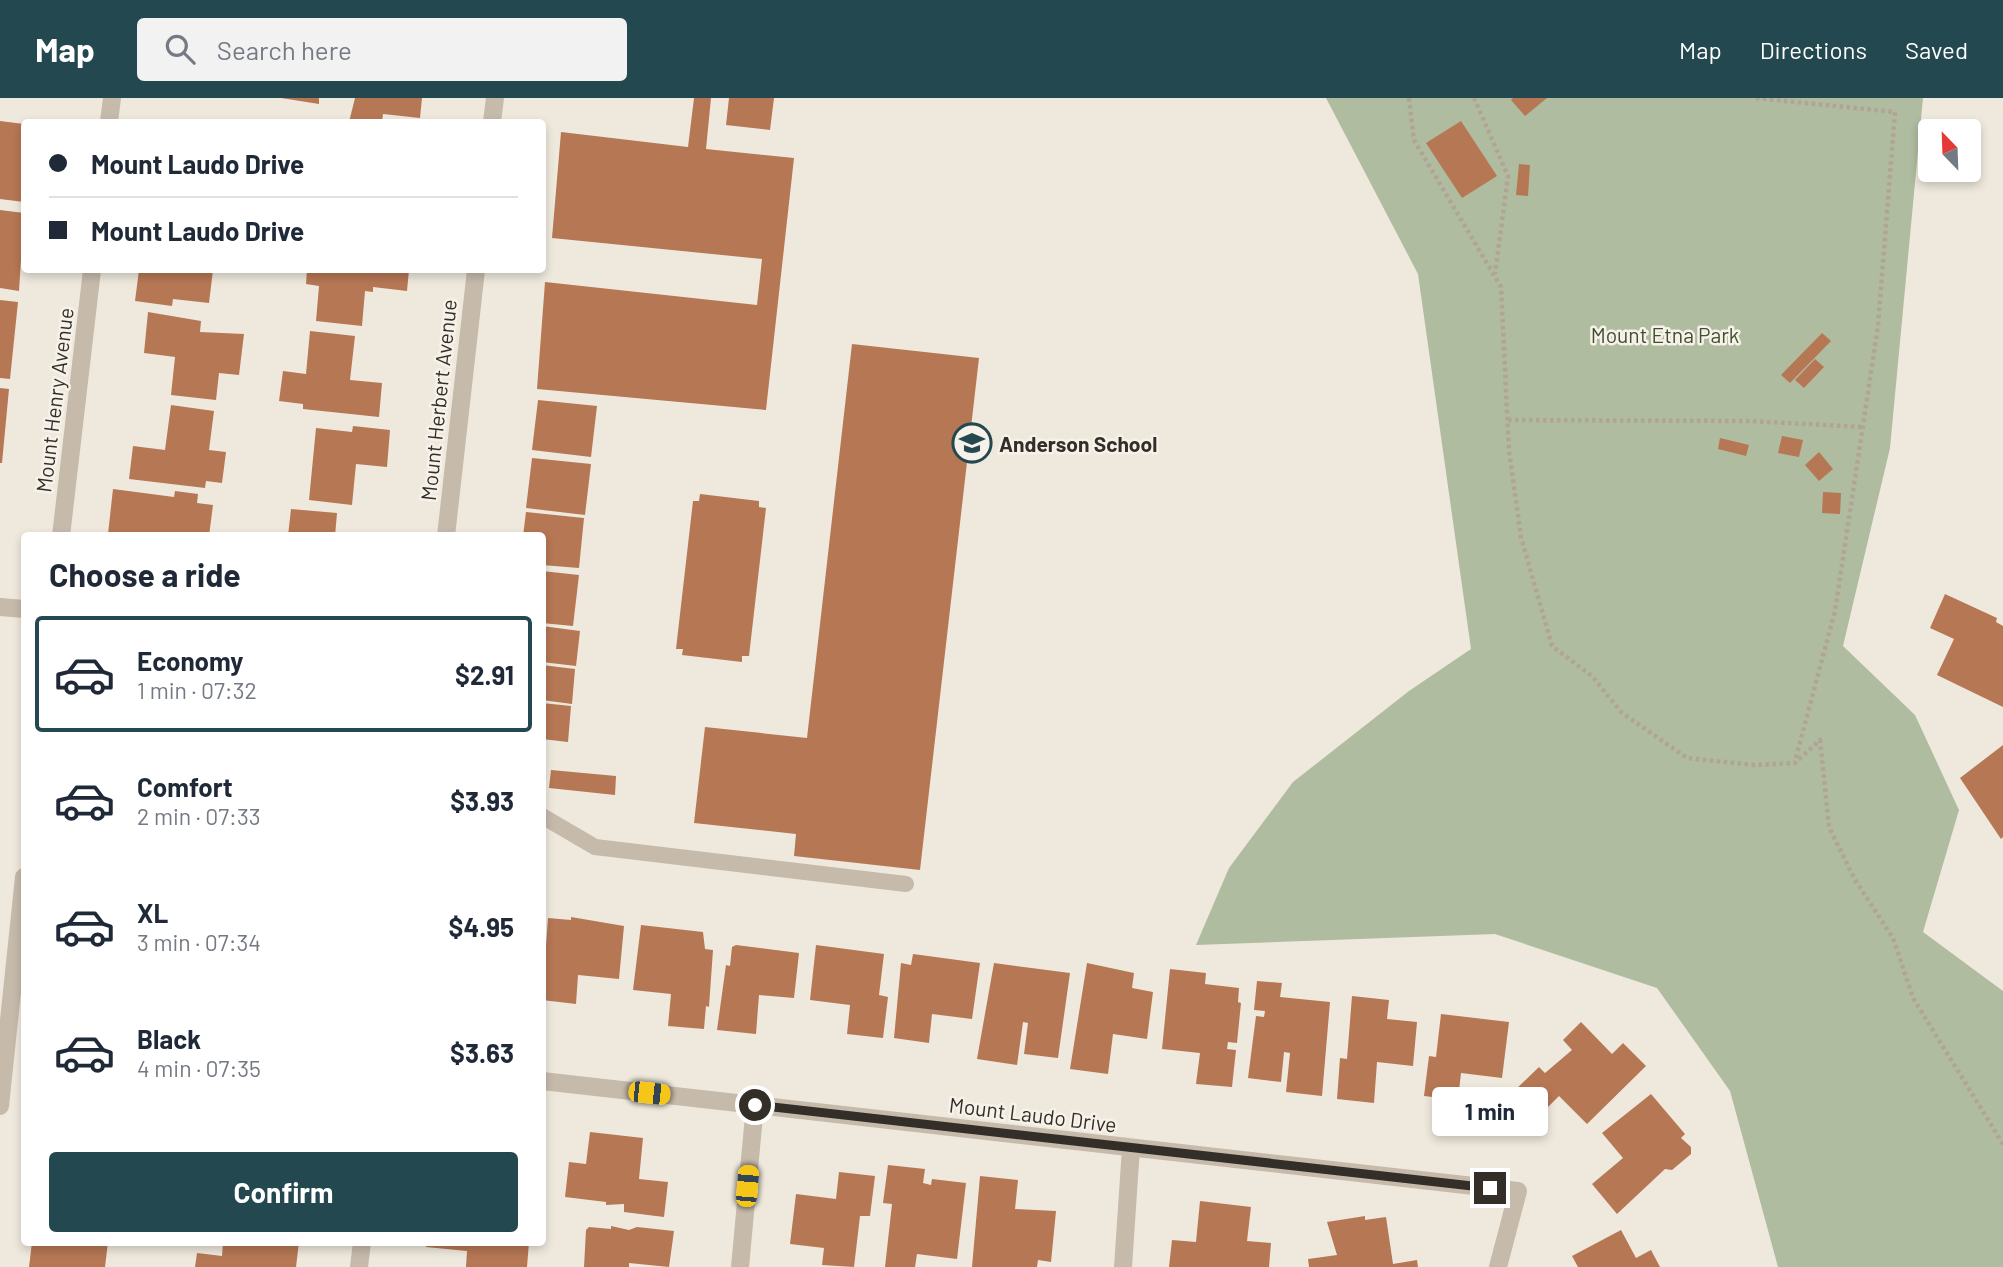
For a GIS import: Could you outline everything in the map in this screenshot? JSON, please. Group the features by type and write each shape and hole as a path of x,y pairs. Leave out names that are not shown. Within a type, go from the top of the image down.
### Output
{"street":[{"path":"109,119 112,98"},
{"path":"492,119 495,98"},
{"name":"Mount Henry Avenue","path":"61,532 92,273"},
{"name":"Mount Herbert Avenue","path":"446,532 476,273"},
{"path":"0,607 21,609"},
{"path":"0,1106 21,906"},
{"name":"Mount Laudo Drive","path":"546,1081 1518,1191 1498,1267"},
{"path":"740,1267 755,1105"},
{"path":"1123,1267 1131,1148"},
{"path":"359,1267 362,1246"}],"lane":[{"path":"546,818 595,847 906,884"}],"path":[{"path":"1409,98 1414,140 1502,287 1509,451 1521,537 1552,646 1592,677 1621,712 1687,758 1754,765 1795,763 1820,740 1829,827 1855,880 1893,938 1913,998 2003,1144"},
{"path":"1474,98 1508,176 1494,274"},
{"path":"1758,98 1895,113 1878,326 1835,611 1795,763"},
{"path":"1508,420 1750,421 1862,427"}],"green space":[{"name":"Mount Etna Park","path":"1326,98 1923,98 1921,119 1918,119 1918,151 1890,448 1843,646 1915,715 1959,810 1923,932 2003,991 2003,1267 1778,1267 1730,1091 1657,988 1495,934 1196,945 1229,868 1293,782 1409,691 1471,649 1418,274"}],"building":[{"path":"281,98 319,98 319,104"},
{"path":"355,98 422,98 420,118 383,114 382,119 350,119"},
{"path":"694,98 711,98 706,149 794,158 766,410 537,389 545,282 757,305 762,259 552,238 561,132 688,147"},
{"path":"729,98 774,98 770,130 726,125"},
{"path":"1547,98 1525,116 1511,100"},
{"path":"0,121 21,124 21,202 0,199"},
{"path":"1461,121 1497,176 1462,198 1426,143"},
{"path":"1519,164 1530,165 1528,196 1516,195"},
{"path":"0,210 21,213 19,291 0,288"},
{"path":"139,273 213,273 209,303 173,299 172,306 135,301"},
{"path":"307,273 409,273 407,291 373,287 373,292 365,291 362,326 316,321 319,286 306,284"},
{"path":"0,300 18,302 10,379 0,378"},
{"path":"148,312 201,321 200,332 244,334 239,375 219,373 216,400 171,395 175,357 144,353"},
{"path":"310,331 355,336 350,380 382,383 379,417 303,409 303,404 279,401 283,371 306,374"},
{"path":"1822,333 1831,341 1790,383 1781,375"},
{"path":"852,344 979,358 920,870 794,856 796,834 694,823 705,727 807,738"},
{"path":"1815,359 1824,367 1804,388 1795,380"},
{"path":"0,388 9,389 2,463 0,463"},
{"path":"538,400 597,406 591,457 532,450"},
{"path":"171,405 214,411 209,450 226,452 222,483 206,481 205,488 129,479 133,446 165,450"},
{"path":"353,426 390,430 387,467 356,464 352,505 309,500 316,428 352,432"},
{"path":"1782,436 1803,440 1799,457 1778,453"},
{"path":"1720,438 1749,445 1746,456 1718,449"},
{"path":"1819,452 1833,469 1819,481 1805,465"},
{"path":"532,458 591,464 585,515 526,508"},
{"path":"113,489 174,497 175,491 198,494 197,503 213,505 210,532 108,532"},
{"path":"1823,492 1841,493 1840,514 1822,513"},
{"path":"700,494 759,501 759,507 766,508 749,656 742,656 742,662 682,655 683,649 676,649 693,501 699,501"},
{"path":"291,509 337,513 335,532 288,532"},
{"path":"526,512 584,518 579,568 546,565 546,532 524,532"},
{"path":"546,571 579,575 573,626 546,623"},
{"path":"1945,594 1997,618 1996,622 2003,626 2003,707 1937,675 1954,639 1930,628"},
{"path":"546,627 580,631 576,666 546,662"},
{"path":"546,665 575,669 572,704 546,701"},
{"path":"546,703 571,706 568,742 546,739"},
{"path":"2003,745 2003,837 2001,839 1960,778"},
{"path":"551,770 616,776 615,795 549,788"},
{"path":"571,917 624,926 619,979 578,975 576,1004 546,1000 548,918 571,920"},
{"path":"641,925 703,932 705,949 713,950 709,1007 706,1006 704,1029 668,1026 671,994 633,990"},
{"path":"736,945 799,953 794,998 759,995 756,1034 717,1030 726,965 730,966 732,947"},
{"path":"816,945 884,954 879,995 888,997 883,1038 847,1034 850,1005 810,1000"},
{"path":"913,954 980,963 972,1019 932,1014 929,1043 894,1038 901,963 911,965"},
{"path":"994,963 1070,973 1058,1058 1024,1054 1028,1023 1023,1022 1017,1065 977,1059"},
{"path":"1087,963 1134,973 1132,988 1153,992 1147,1039 1113,1034 1108,1074 1070,1069"},
{"path":"1170,969 1206,973 1205,984 1239,988 1238,1002 1241,1003 1237,1043 1228,1042 1227,1049 1236,1050 1232,1087 1196,1084 1200,1053 1162,1049"},
{"path":"1257,981 1282,983 1280,997 1330,1002 1322,1096 1286,1092 1290,1053 1284,1052 1281,1082 1248,1078 1256,1016 1264,1017 1265,1011 1254,1010"},
{"path":"1352,996 1389,1000 1387,1019 1417,1022 1413,1066 1377,1062 1374,1103 1337,1099 1340,1058 1347,1059"},
{"path":"1441,1014 1509,1022 1502,1078 1461,1073 1458,1100 1424,1096 1429,1056 1436,1057"},
{"path":"1581,1022 1612,1054 1623,1043 1646,1066 1587,1124 1559,1096 1539,1116 1514,1091 1539,1067 1545,1073 1572,1050 1563,1040"},
{"path":"1651,1094 1685,1134 1681,1138 1691,1147 1691,1154 1672,1170 1665,1169 1617,1214 1592,1184 1623,1158 1602,1133"},
{"path":"590,1132 643,1138 639,1179 668,1182 664,1217 624,1212 624,1204 606,1205 606,1202 565,1197 569,1162 586,1164"},
{"path":"888,1165 925,1169 923,1183 931,1185 932,1179 966,1183 957,1259 917,1254 915,1267 885,1267 892,1204 883,1203"},
{"path":"839,1172 875,1176 870,1216 860,1216 854,1267 822,1265 824,1248 790,1244 796,1194 836,1199"},
{"path":"980,1176 1018,1180 1015,1209 1056,1211 1051,1262 1038,1260 1037,1267 972,1267"},
{"path":"1200,1201 1251,1207 1247,1241 1271,1243 1269,1267 1169,1267 1172,1240 1196,1242"},
{"path":"1365,1216 1365,1220 1386,1217 1393,1264 1417,1260 1418,1267 1309,1267 1308,1259 1337,1255 1327,1222"},
{"path":"611,1226 629,1230 637,1227 674,1231 669,1267 629,1263 629,1267 584,1267 586,1230 589,1227 611,1229"},
{"path":"1621,1230 1636,1258 1651,1250 1660,1267 1578,1267 1572,1256"},
{"path":"32,1246 108,1246 105,1267 29,1267"},
{"path":"223,1246 299,1246 296,1267 195,1267 197,1253 222,1256"},
{"path":"529,1246 527,1267 466,1267 467,1251 426,1247"}],"place":[{"name":"Anderson School","path":"972,443"}],"route":[{"path":"755,1105 1490,1188"}]}
